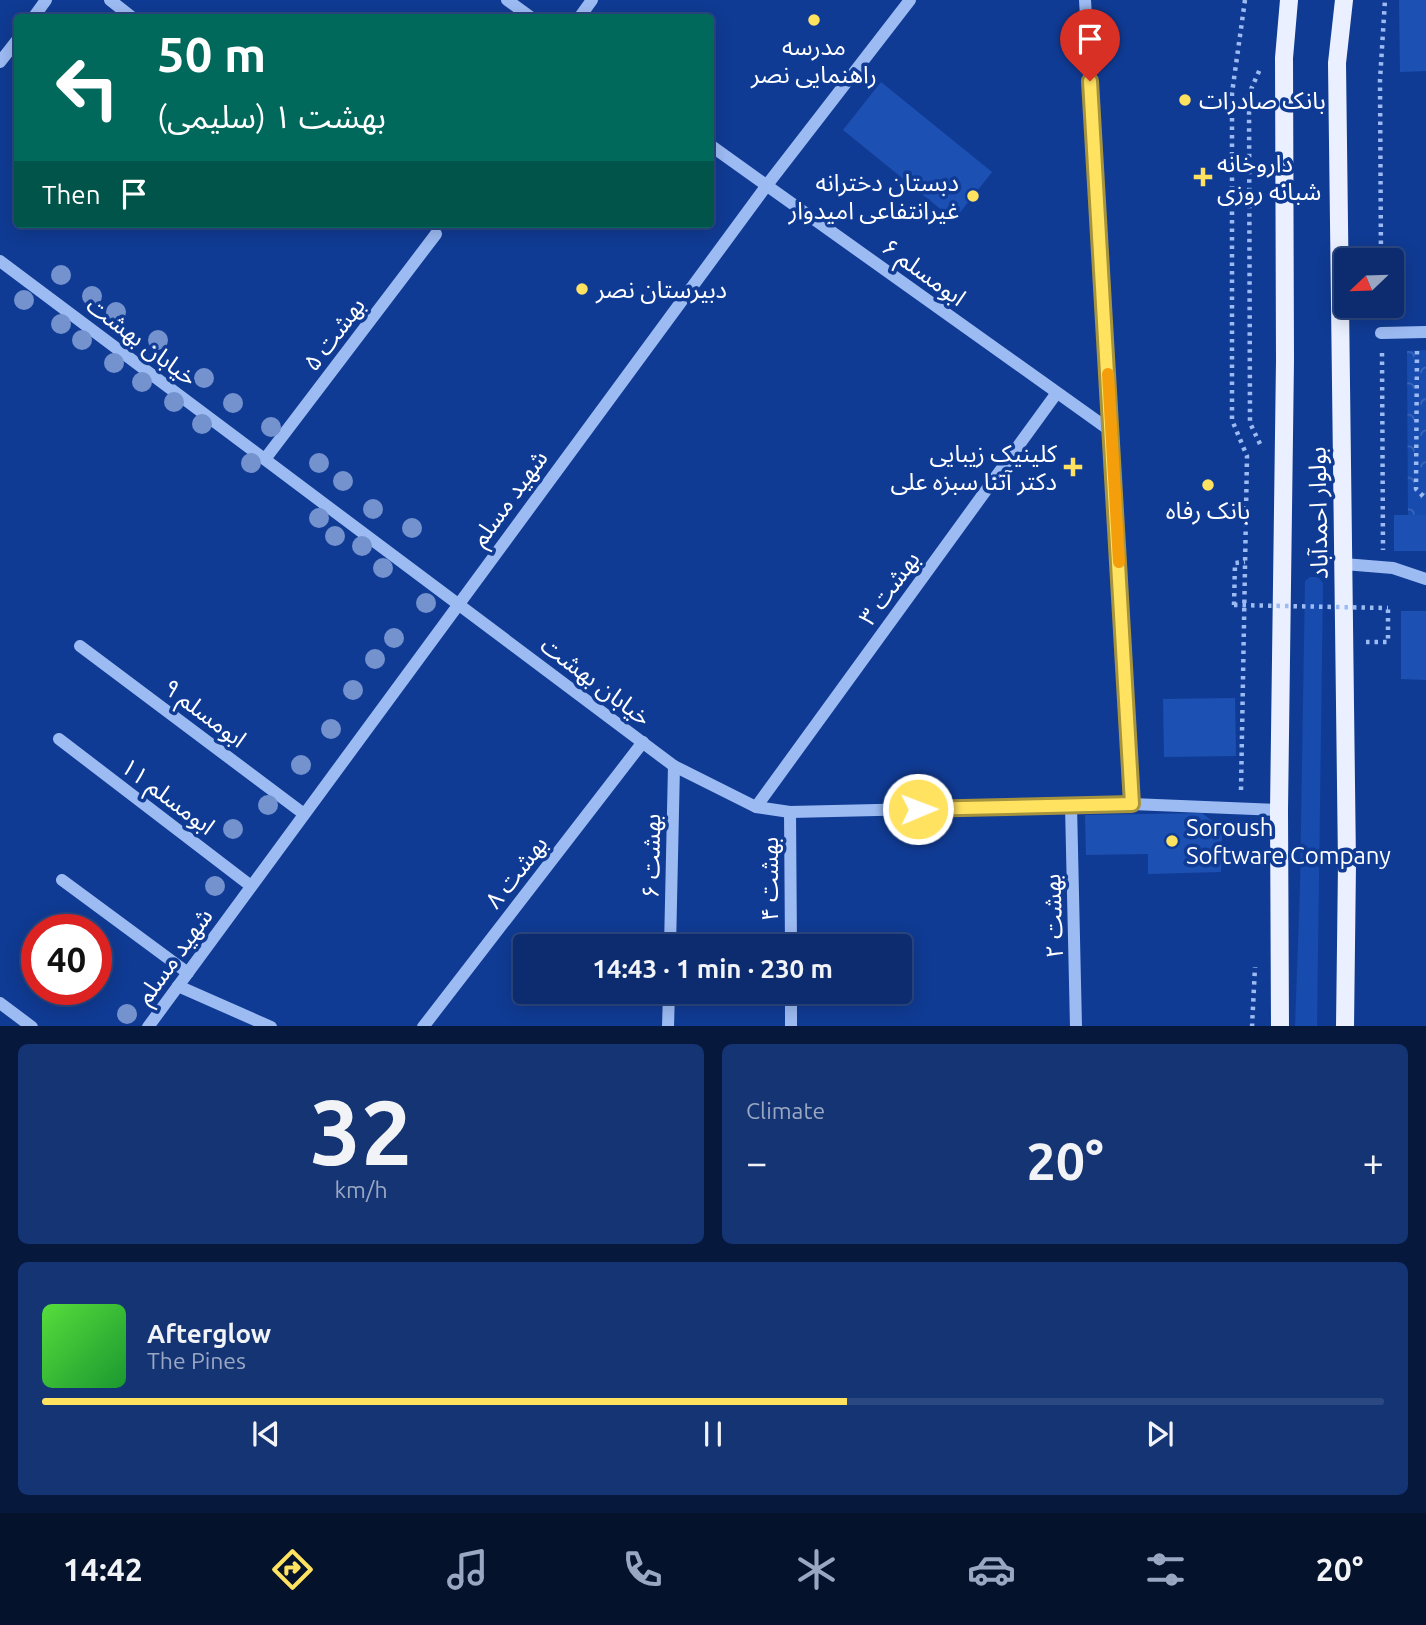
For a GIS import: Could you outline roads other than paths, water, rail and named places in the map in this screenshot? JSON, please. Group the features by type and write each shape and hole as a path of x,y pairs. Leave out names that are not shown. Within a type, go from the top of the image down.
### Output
{"main road":[{"name":"بولوار احمدآباد","path":"1280,1026 1279,810 1285,360 1284,58 1289,0"},
{"name":"بولوار احمدآباد","path":"1344,0 1337,63 1347,864 1345,1026"}],"street":[{"path":"110,0 128,14"},
{"path":"508,0 527,14"},
{"path":"1085,0 1132,804"},
{"name":"شهید مسلم","path":"149,1026 458,603 904,2"},
{"path":"0,62 14,43"},
{"name":"ابومسلم ۶","path":"714,148 1111,431"},
{"name":"بهشت ۵","path":"265,460 436,234"},
{"name":"خیابان بهشت","path":"0,261 674,766 756,807 790,812 1132,804 1279,810"},
{"path":"1381,333 1421,332"},
{"name":"بهشت ۳","path":"756,807 1056,394"},
{"path":"1344,564 1383,567 1426,579"},
{"name":"ابومسلم ۹","path":"80,646 304,814"},
{"name":"ابومسلم ۱۱","path":"59,739 251,886"},
{"name":"بهشت ۸","path":"424,1026 643,742"},
{"name":"بهشت ۶","path":"670,934 674,766"},
{"name":"بهشت ۲","path":"1071,805 1076,1026"},
{"name":"بهشت ۴","path":"790,812 791,934"},
{"path":"62,880 188,973"},
{"path":"178,986 269,1026"},
{"path":"0,1003 31,1026"},
{"path":"668,1026 669,1004"},
{"path":"791,1004 791,1026"}],"place":[{"name":"مدرسه راهنمایی نصر","path":"814,20"},
{"name":"بانک صادرات","path":"1185,100"},
{"name":"داروخانه شبانه روزی","path":"1203,177"},
{"name":"دبستان دخترانه غیرانتفاعی امیدوار","path":"973,196"},
{"name":"دبیرستان نصر","path":"582,289"},
{"name":"کلینیک زیبایی دکتر آتنا سبزه علی","path":"1073,467"},
{"name":"بانک رفاه","path":"1208,485"},
{"name":"Soroush Software Company","path":"1172,841"}]}
